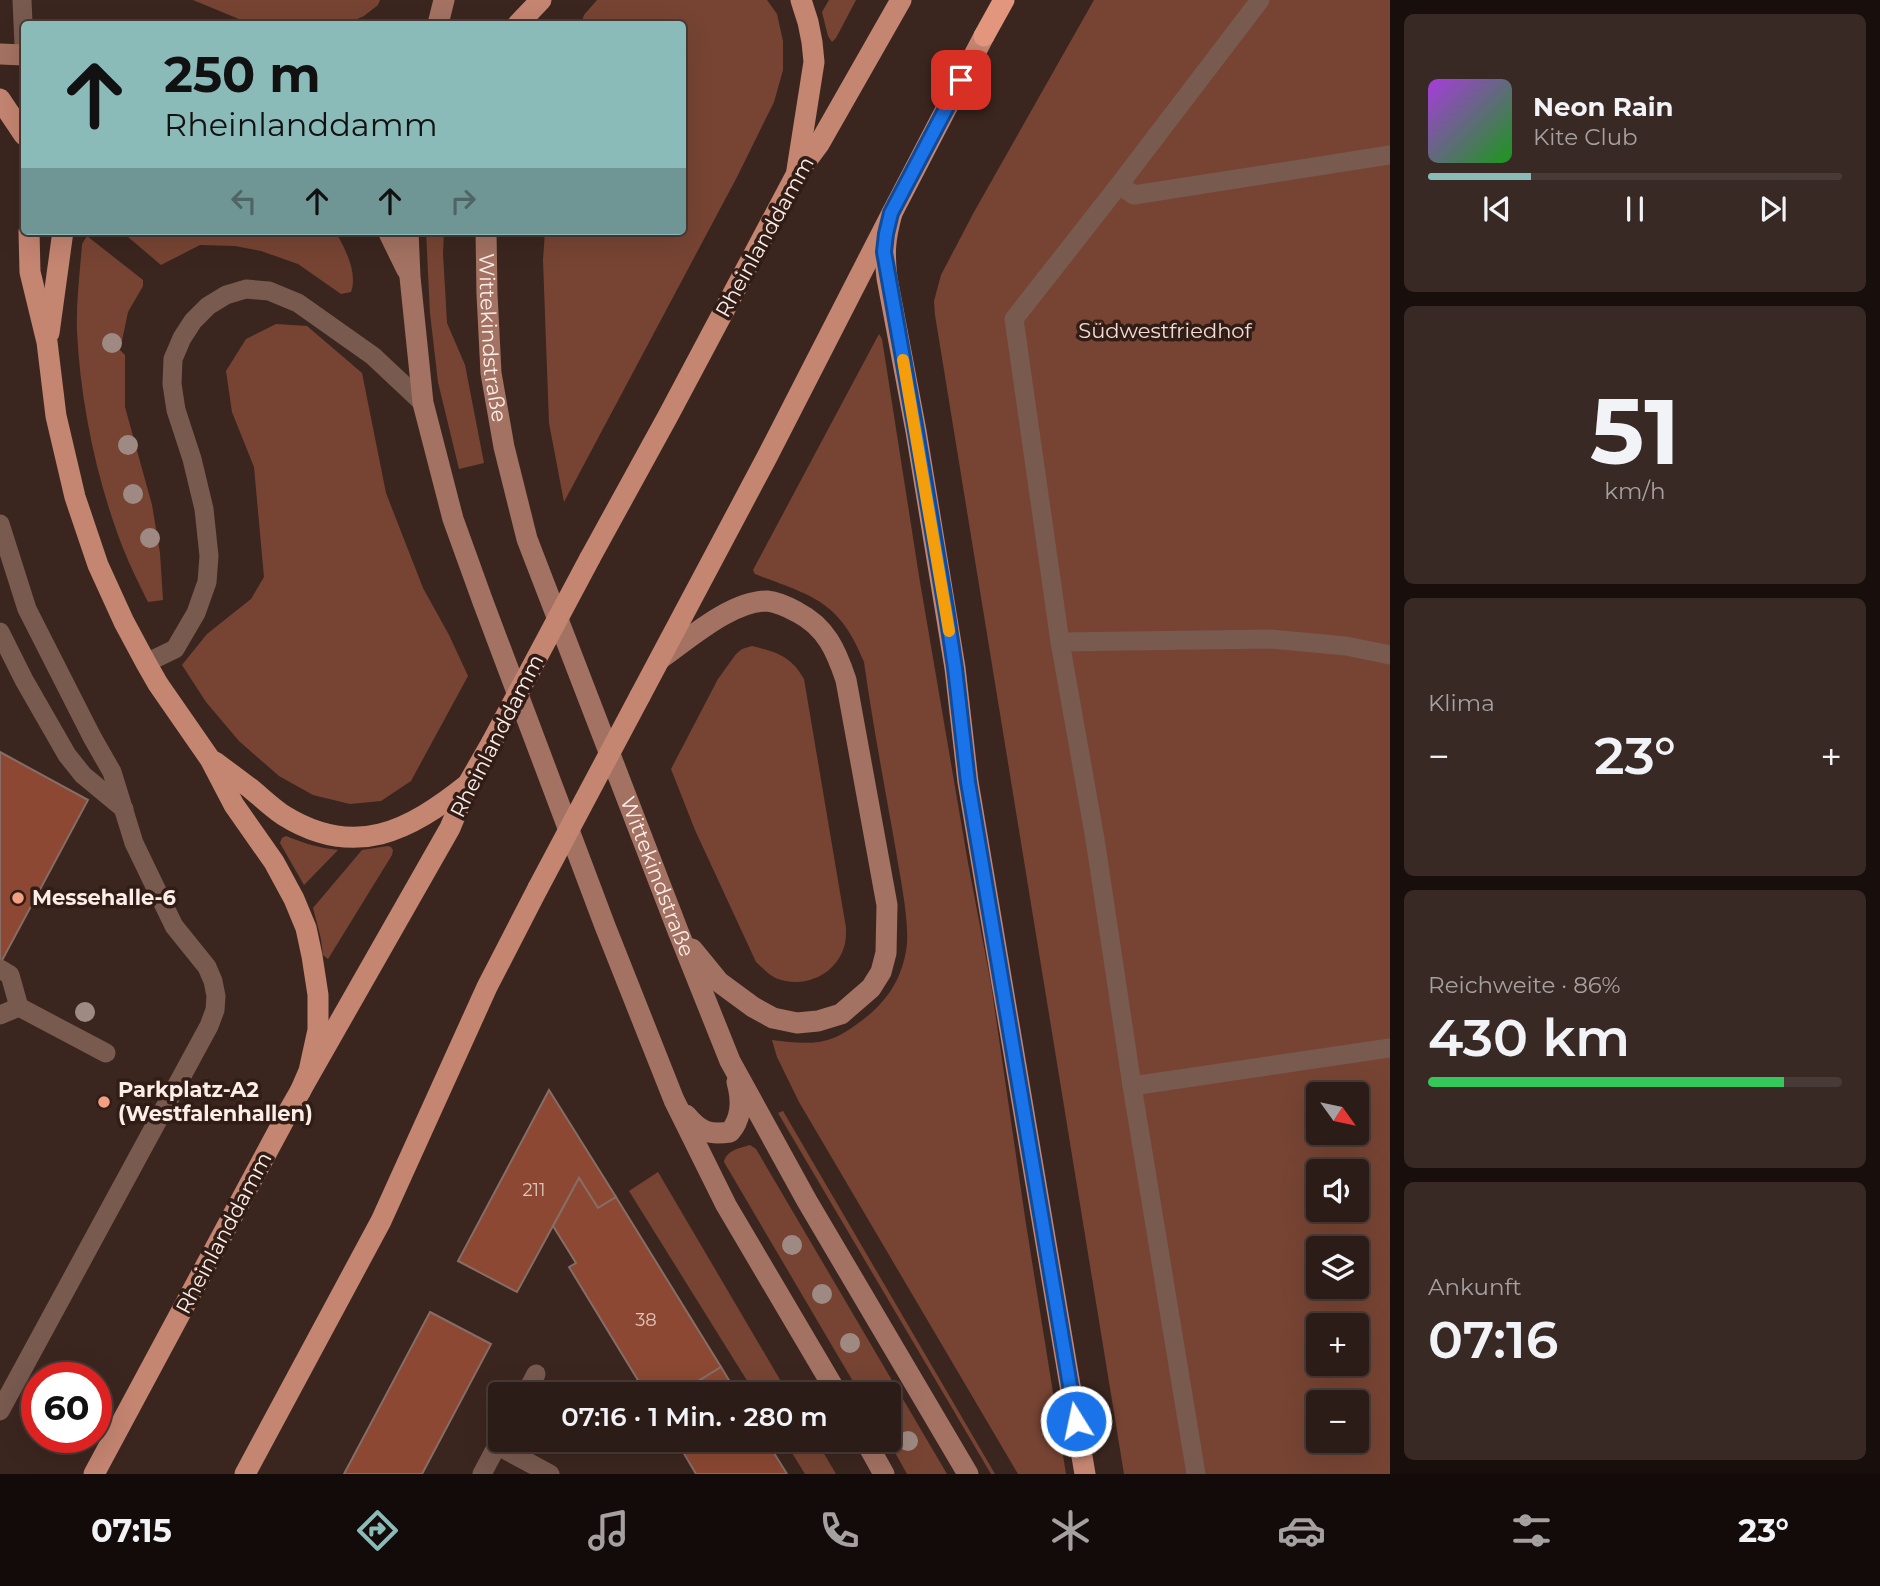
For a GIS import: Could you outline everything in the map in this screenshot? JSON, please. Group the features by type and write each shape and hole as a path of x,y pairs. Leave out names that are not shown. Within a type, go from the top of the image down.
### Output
{"highway":[{"path":"984,36 1004,0"}],"main road":[{"path":"439,21 444,0"},
{"path":"519,21 526,0"},
{"path":"521,21 541,0"},
{"path":"796,175 814,62 808,22 801,0"},
{"name":"Rheinlanddamm","path":"94,1474 300,1092 450,828 469,782 796,175 819,144 901,0"},
{"path":"245,1474 381,1221 487,987 767,457 984,36"},
{"path":"0,54 21,55"},
{"path":"0,99 21,130"},
{"path":"891,213 884,252 887,278 923,471 955,668 968,782 1085,1474"},
{"path":"29,235 30,272 47,342 56,416 75,496 98,565 124,622 158,684 210,759 234,805 274,862 306,928 318,995 318,1030 309,1070 300,1092"},
{"path":"47,342 62,235"},
{"path":"390,235 410,277"},
{"path":"408,235 423,403 453,519 483,602 605,926 674,1100 726,1205 830,1382"},
{"name":"Wittekindstraße","path":"486,235 491,373 504,447 527,539 678,930 730,1061 807,1201 968,1474"},
{"path":"660,659 716,620 750,603 769,601 783,605 808,618 825,635 837,653 846,680 887,905 887,953 881,972 871,988 858,1001 841,1014 818,1021 797,1023 774,1018 753,1007 719,982 678,930"},
{"path":"210,759 280,813 306,828 331,835 353,837 378,835 400,828 439,807 469,782"},
{"path":"674,1100 704,1132 730,1132 736,1126 740,1113 740,1093 730,1061"},
{"path":"871,1452 884,1474"}],"lane":[{"path":"22,0 23,21"},
{"path":"1196,1474 1132,1086 1095,839 1060,642 1014,319 1260,0"},
{"path":"1119,185 1134,195 1390,155"},
{"path":"146,663 175,649 196,613 207,582 209,556 204,509 176,410 172,384 173,359 182,338 193,321 208,306 226,295 246,289 269,290 298,303 373,355 423,403"},
{"path":"0,524 27,609 112,772 134,843 174,926 207,967 216,996 215,1010 209,1026 0,1411"},
{"path":"0,632 67,755 83,775 124,809"},
{"path":"1060,642 1270,639 1346,646 1390,655"},
{"path":"0,969 10,975 19,1007 106,1053"},
{"path":"0,1015 19,1007"},
{"path":"1132,1086 1390,1048"},
{"path":"532,1382 536,1374"},
{"path":"482,1474 494,1452"},
{"path":"514,1452 550,1474"}],"green space":[{"path":"193,0 380,0 378,5 364,16 353,21 244,21"},
{"path":"597,0 767,0 777,14 783,41 783,70 774,102 737,177 564,502 549,423 543,260 545,235 686,235 686,21 582,21"},
{"path":"829,0 856,0 832,42 822,12"},
{"name":"Südwestfriedhof","path":"1094,0 1390,0 1390,1474 1124,1474 935,315 934,301 941,275"},
{"path":"126,235 337,235 352,269 353,285 351,292 341,294 298,264 261,251 235,246 200,245 161,265"},
{"path":"426,235 444,235 447,323 465,365 484,463 459,469 438,382 430,313"},
{"path":"87,236 143,280 143,286 128,312 120,350 125,355 125,407 152,505 160,553 163,600 148,602 132,568 105,496 91,441 77,330 82,244"},
{"path":"276,324 307,326 362,373 386,493 423,588 468,676 411,781 381,801 350,804 313,795 279,776 239,741 206,702 182,665 207,634 251,599 264,577 254,467 232,412 226,371 246,339"},
{"path":"879,334 882,339 968,863 991,984 1066,1474 1018,1474 799,1102 777,1057 772,1040 819,1042 849,1030 888,995 899,975 906,951 904,902 864,662 845,626 822,603 793,588 755,574 753,570"},
{"path":"752,646 782,656 794,665 804,679 846,928 845,945 838,959 825,973 807,981 778,979 756,962 695,830 671,769 718,679 736,654"},
{"path":"286,836 311,845 338,850 304,885 280,843"},
{"path":"388,846 393,850 392,855 328,959 323,955 313,908 362,850"},
{"path":"783,1111 995,1474 991,1474 778,1113"},
{"path":"750,1145 756,1149 893,1382 853,1382 724,1162 730,1153"},
{"path":"658,1172 781,1382 748,1382 629,1191"},
{"path":"901,1396 947,1474 907,1474 895,1452 901,1452"},
{"path":"791,1452 823,1452 836,1474 805,1474"}],"building":[{"name":"Messehalle-6","path":"0,752 88,800 0,964"},
{"path":"549,1090 616,1197 598,1208 579,1178 517,1292 458,1261"},
{"path":"579,1178 598,1208 616,1197 721,1367 697,1382 639,1382 569,1267 576,1263 553,1226"},
{"path":"430,1312 491,1344 422,1474 344,1474"},
{"path":"721,1367 730,1382 697,1382"},
{"path":"683,1452 773,1452 787,1474 696,1474"}],"slow traffic":[{"path":"903,360 949,631"}],"place":[{"name":"Messehalle-6","path":"18,898"},
{"name":"Parkplatz-A2 (Westfalenhallen)","path":"104,1102"}],"route":[{"path":"961,80 891,213 884,252 947,615 968,782 1076,1421"}]}
